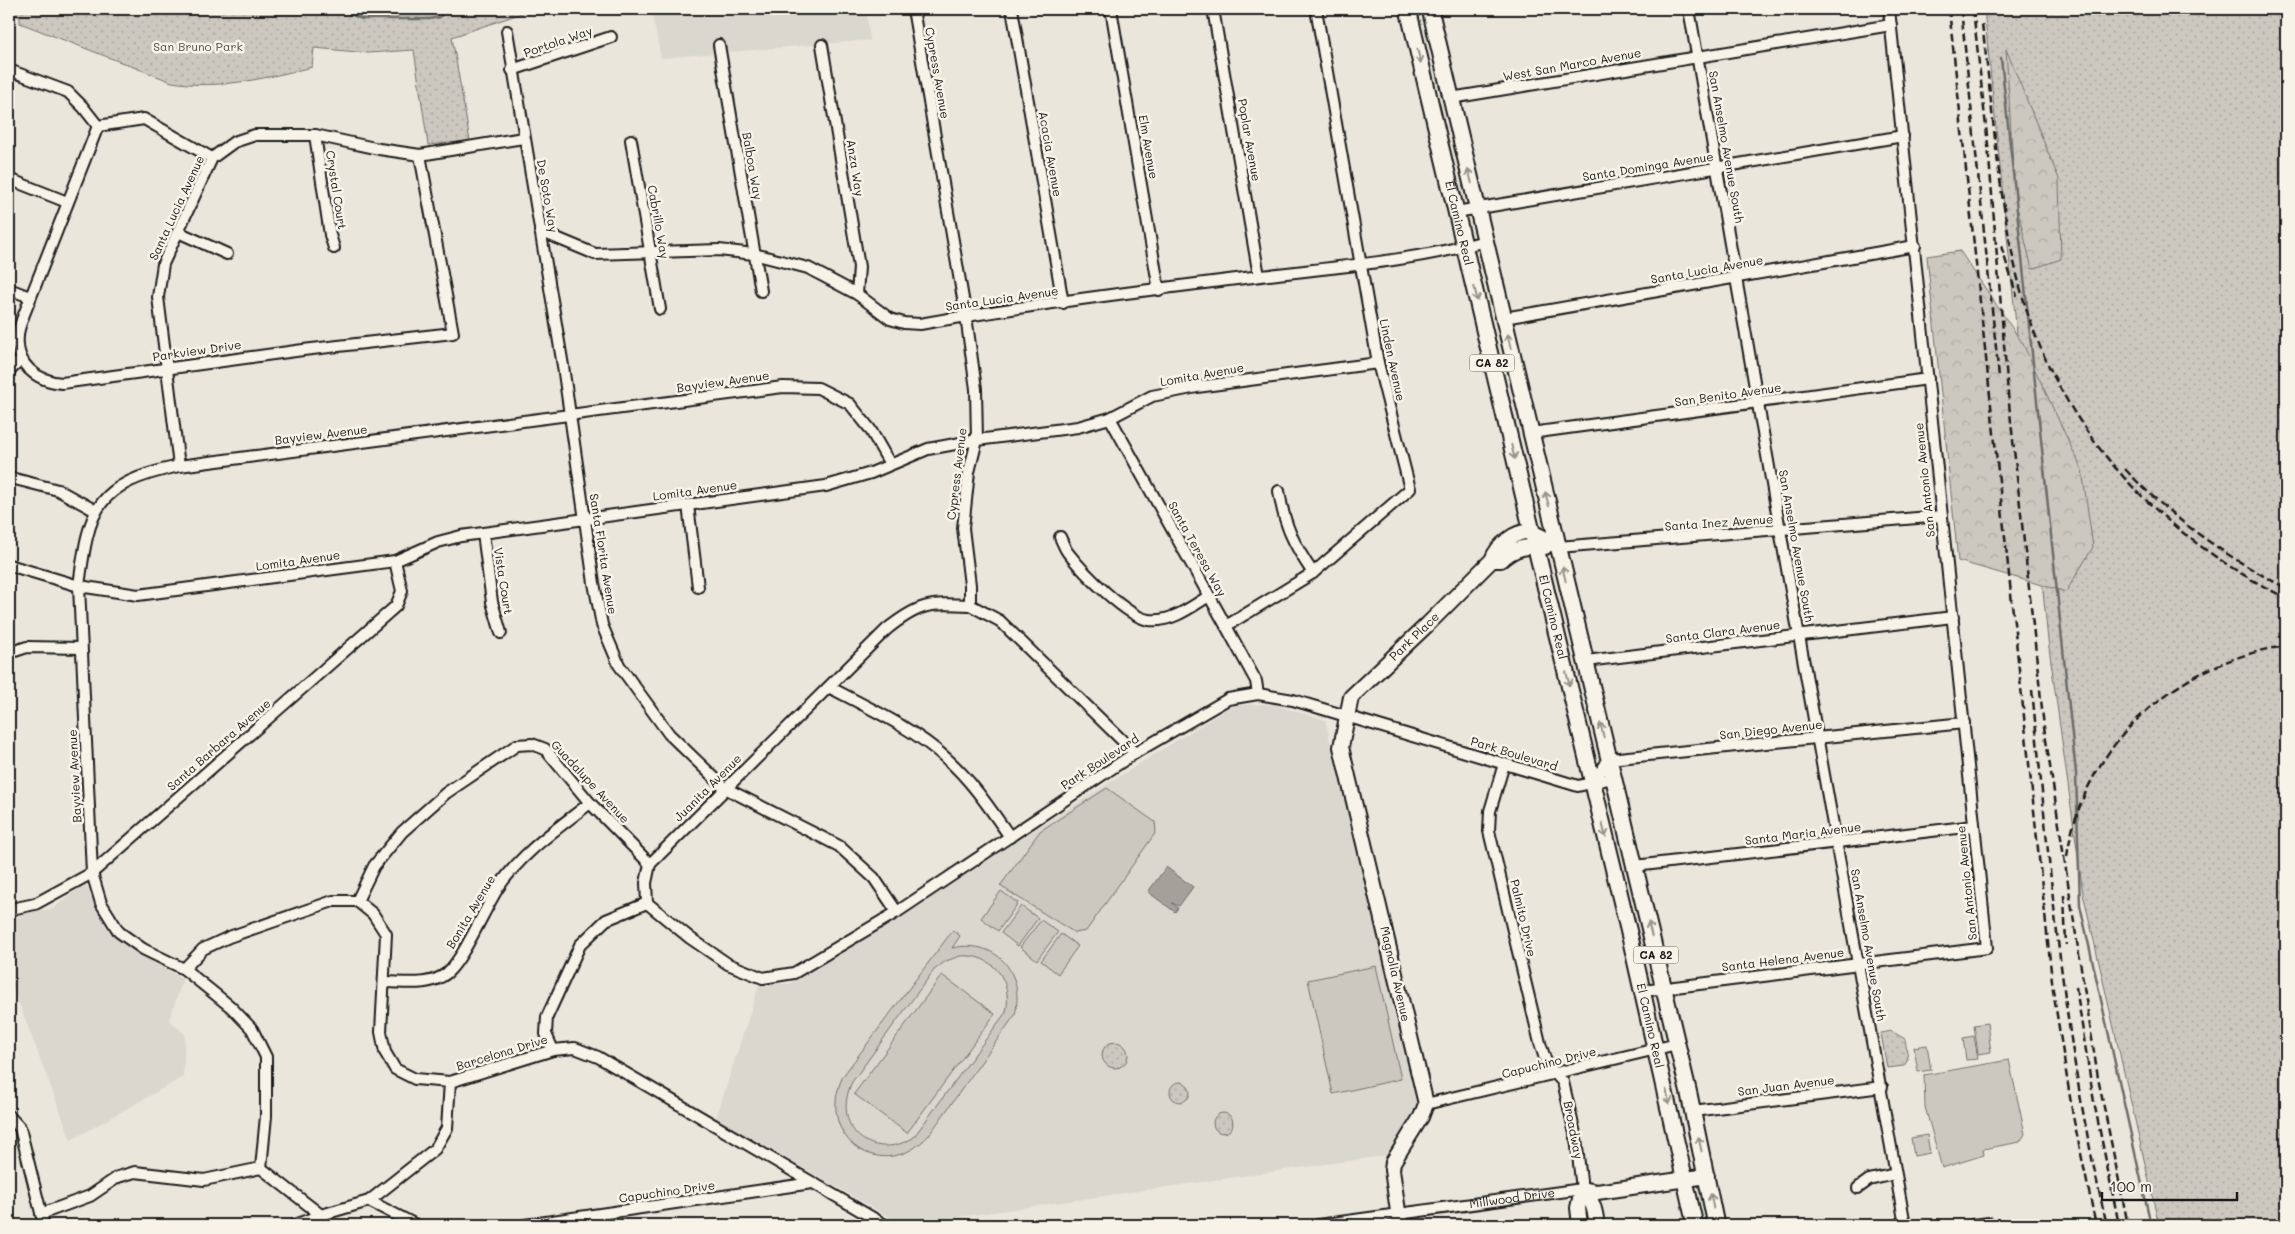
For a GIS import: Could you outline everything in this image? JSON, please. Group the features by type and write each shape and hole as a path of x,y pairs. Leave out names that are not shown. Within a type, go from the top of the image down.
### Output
{"main road":[{"name":"El Camino Real","path":"1408,9 1593,783 1695,1225"},
{"name":"El Camino Real","path":"1430,9 1693,1111 1716,1225"},
{"name":"Park Place","path":"1346,716 1351,697 1492,560 1494,552 1510,538 1534,539"},
{"path":"1534,539 1558,547"},
{"name":"Magnolia Avenue","path":"1346,716 1341,747 1426,1104"},
{"path":"1399,1219 1392,1170 1394,1162 1421,1117 1426,1104"},
{"name":"Millwood Drive","path":"1582,1189 1597,1192 1707,1176"},
{"name":"Broadway","path":"1580,1225 1578,1208 1582,1189"},
{"name":"Broadway","path":"1582,1189 1591,1198 1597,1225"}],"street":[{"name":"Cypress Avenue","path":"914,9 966,316 976,388 976,440 969,472 963,528 970,585 970,605"},
{"name":"Acacia Avenue","path":"1012,9 1063,302"},
{"name":"Elm Avenue","path":"1111,9 1159,290"},
{"name":"Poplar Avenue","path":"1213,9 1259,276"},
{"name":"Linden Avenue","path":"1226,626 1313,574 1410,489 1378,363 1316,9"},
{"name":"San Anselmo Avenue South","path":"1689,9 1857,964 1882,1087 1905,1225"},
{"name":"San Antonio Avenue","path":"1889,9 1904,136 1987,948"},
{"name":"West San Marco Avenue","path":"1451,98 1891,25"},
{"name":"De Soto Way","path":"507,31 523,138 563,366"},
{"name":"Portola Way","path":"512,70 611,37"},
{"name":"Balboa Way","path":"719,45 761,291"},
{"name":"Anza Way","path":"822,45 859,267 857,294"},
{"path":"9,70 68,92 98,126"},
{"path":"98,126 144,119 212,158"},
{"path":"9,371 20,360 18,336 30,297 98,126"},
{"name":"Santa Lucia Avenue","path":"179,466 158,297 163,264 212,158 234,142 255,135 314,135 420,156 523,138"},
{"name":"Crystal Court","path":"314,135 330,235 334,248"},
{"name":"Santa Dominga Avenue","path":"1456,212 1904,136"},
{"name":"Cabrillo Way","path":"631,140 660,309"},
{"name":"Parkview Drive","path":"20,360 35,374 48,382 62,383 167,368 453,333 420,156"},
{"path":"9,179 67,202"},
{"name":"Santa Lucia Avenue","path":"540,231 595,254 719,250 754,254 808,268 857,294 890,319 904,323 920,324 1063,302 1360,264 1464,247 1485,241"},
{"path":"178,232 227,254"},
{"name":"Santa Lucia Avenue","path":"1504,318 1915,246"},
{"path":"9,289 30,297"},
{"name":"Lomita Avenue","path":"9,565 79,586 138,595 395,561 438,542 483,533 826,486 870,473 928,449 976,440 1078,427 1110,418 1152,396 1170,392 1265,377 1378,363"},
{"name":"Santa Florita Avenue","path":"563,366 602,624 619,665 669,734 725,788 840,846 874,878 897,912"},
{"name":"San Benito Avenue","path":"1531,433 1928,379"},
{"name":"Bayview Avenue","path":"261,1168 266,1116 266,1057 252,1029 231,1007 184,969 143,949 120,932 101,903 92,873 79,586 84,544 96,510 108,495 122,484 138,476 179,466 783,387 818,388 850,404 870,429 890,464"},
{"name":"Santa Teresa Way","path":"1110,418 1226,626 1256,682 1258,694"},
{"path":"12,478 58,490 96,510"},
{"path":"1279,491 1282,513 1295,547 1313,574"},
{"path":"688,505 698,587"},
{"name":"Santa Inez Avenue","path":"1558,547 1942,516"},
{"name":"Vista Court","path":"483,533 492,602 501,633"},
{"path":"1060,537 1068,553 1118,604 1132,614 1148,620 1164,619 1180,613 1209,596"},
{"name":"Santa Barbara Avenue","path":"9,912 16,908 35,904 92,873 396,606 402,591 395,561"},
{"name":"Juanita Avenue","path":"650,864 888,629 909,612 934,604 970,605"},
{"path":"970,605 1000,621 1135,752"},
{"name":"Santa Clara Avenue","path":"1586,661 1953,617"},
{"path":"9,653 27,647 81,648"},
{"path":"829,687 900,724 947,758 980,794 1010,837"},
{"name":"Park Boulevard","path":"648,903 690,938 728,964 763,978 794,973 897,912 1135,752 1228,699 1258,694 1293,700 1578,786 1614,778"},
{"name":"San Diego Avenue","path":"1609,759 1964,724"},
{"name":"Guadalupe Avenue","path":"357,901 374,866 402,832 446,793 517,745 532,744 545,748 590,803 650,864"},
{"path":"1593,783 1609,759"},
{"name":"Palmito Drive","path":"1504,764 1490,811 1489,831 1540,1043 1547,1065 1555,1074"},
{"name":"Bonita Avenue","path":"384,982 427,982 447,973 462,953 499,886 523,856 590,803"},
{"name":"Santa Maria Avenue","path":"1635,866 1974,826"},
{"path":"553,1050 546,1034 547,1017 580,945 606,920 648,903 646,883 650,864"},
{"path":"184,969 203,949 228,937 333,901 357,901"},
{"name":"Barcelona Drive","path":"357,901 373,914 386,934 381,1032 385,1052 395,1069 415,1080 450,1082 553,1050 575,1048 598,1057 884,1225"},
{"name":"Santa Helena Avenue","path":"1642,991 1987,948"},
{"name":"Capuchino Drive","path":"1426,1104 1677,1044"},
{"name":"Broadway","path":"1555,1074 1563,1082 1576,1138 1582,1189"},
{"path":"295,1225 369,1201 435,1149 446,1128 450,1082"},
{"name":"San Juan Avenue","path":"1693,1111 1882,1087"},
{"path":"9,1116 20,1128 44,1225"},
{"path":"41,1214 90,1196 118,1177 135,1172 204,1180 261,1168 321,1215"},
{"path":"1858,1188 1869,1180 1895,1174"},
{"name":"Capuchino Drive","path":"525,1225 812,1183"},
{"name":"Millwood Drive","path":"1318,1225 1399,1219 1582,1189"},
{"path":"369,1201 416,1225"},
{"path":"1973,1225 1989,1222 1991,1225"}],"shaded area":[{"path":"651,9 866,9 870,40 661,58"},
{"path":"1272,704 1325,720 1420,1103 1390,1155 903,1225 716,1118 760,982 789,984 1233,705"},
{"path":"1166,867 1193,887 1179,906 1172,903 1178,908 1175,912 1148,892"},
{"path":"85,883 106,925 116,937 127,946 183,979 169,1020 185,1034 183,1077 71,1140 9,977 9,928 17,916 30,911 53,909"}],"green space":[{"name":"San Bruno Park","path":"9,9 534,9 452,37 470,141 428,145 414,50 368,53 314,48 312,67 242,82 207,85 190,84 172,82 20,23 20,17 9,13"},
{"path":"1984,9 2286,9 2286,784 2283,813 2286,827 2286,1225 2159,1225 2083,893 2048,640"},
{"path":"2006,49 2059,179 2061,259 2032,269 2015,199"},
{"path":"1960,251 2023,344 2082,470 2093,547 2066,592 1958,561 1927,256"},
{"path":"1107,788 1155,822 1156,832 1086,931 1075,933 1000,886 1040,831"},
{"path":"1001,891 1018,903 998,931 981,918"},
{"path":"1021,906 1038,918 1018,946 1001,933"},
{"path":"1041,920 1058,932 1037,960 1020,947"},
{"path":"953,930 960,936 952,948 968,946 982,948 1004,962 1016,985 1015,1015 929,1135 911,1150 892,1156 874,1155 858,1148 845,1136 837,1119 836,1099 843,1076","holes":["960,956 972,956 991,964 998,971 1006,990 1006,1012 913,1138 897,1145 882,1146 869,1143 859,1136 851,1126 847,1113 847,1098 852,1082 934,970 946,961"]},
{"path":"1061,934 1078,946 1058,974 1041,961"},
{"path":"1376,966 1401,1079 1333,1094 1308,980"},
{"path":"942,975 995,1014 907,1133 854,1094"},
{"path":"1987,1023 1991,1052 1978,1054 1974,1025"},
{"path":"1891,1031 1905,1039 1908,1059 1904,1066 1887,1068 1881,1033"},
{"path":"1974,1036 1978,1059 1966,1060 1963,1038"},
{"path":"1115,1042 1124,1046 1128,1055 1124,1064 1115,1068 1106,1064 1102,1055 1106,1046"},
{"path":"1927,1045 1931,1070 1918,1072 1914,1047"},
{"path":"2009,1060 2025,1134 2020,1142 1983,1149 1984,1155 1942,1168 1925,1107 1924,1075"},
{"path":"1180,1082 1187,1085 1190,1092 1187,1099 1180,1102 1173,1099 1170,1092 1173,1085"},
{"path":"1223,1113 1230,1116 1233,1123 1230,1130 1223,1133 1216,1130 1213,1123 1216,1116"},
{"path":"1927,1135 1930,1153 1914,1156 1911,1138"}],"waterway":[{"path":"339,9 362,19 429,19 440,17 445,9"},
{"path":"2001,58 2076,773 2080,905 2151,1225"}],"railway":[{"path":"1949,9 2053,990 2073,1116 2096,1225"},
{"path":"1961,9 1999,377"},
{"path":"1973,9 1988,145 2008,394 2044,727 2098,1078 2128,1225"},
{"path":"1982,24 1998,167 2009,239 2026,308 2044,356 2067,400 2094,442 2126,480 2161,514 2200,546 2242,574 2286,598"},
{"path":"2001,246 2017,296"},
{"path":"2125,469 2161,504 2200,535 2242,563 2286,588"},
{"path":"2067,857 2076,816 2092,779 2114,745 2142,715 2173,690 2208,670 2246,655 2286,646"},
{"path":"2032,690 2052,892 2069,1026 2092,1159 2107,1225"},
{"path":"2064,895 2066,945"},
{"path":"2076,987 2094,1102 2119,1225"}]}
